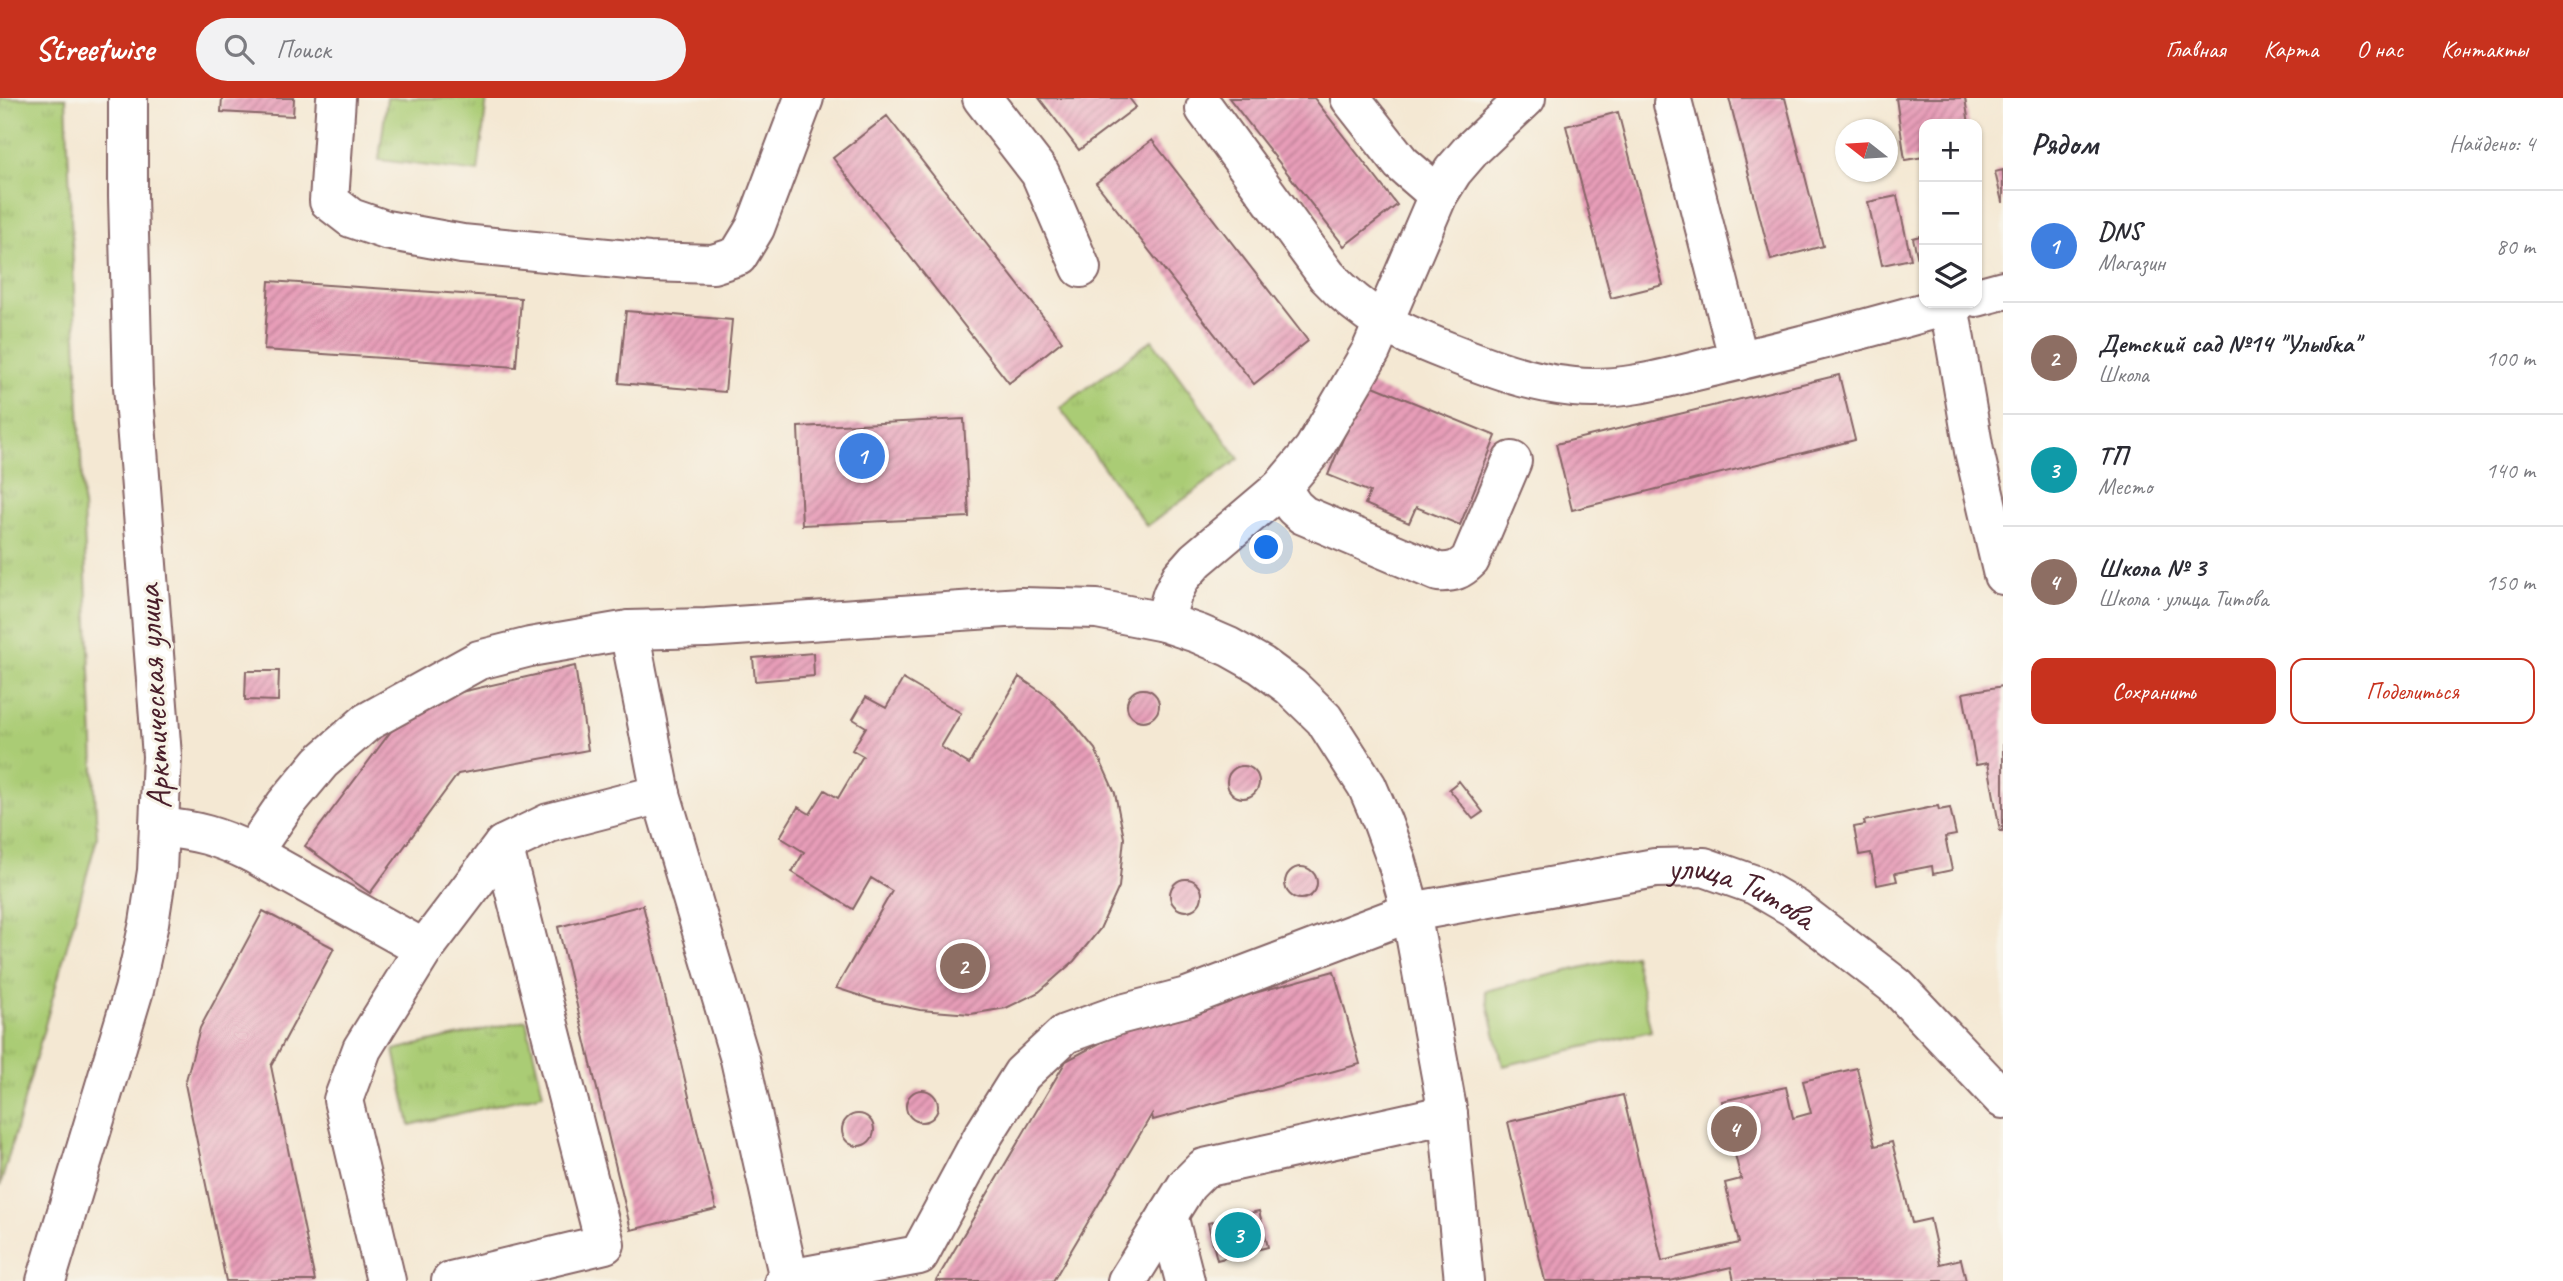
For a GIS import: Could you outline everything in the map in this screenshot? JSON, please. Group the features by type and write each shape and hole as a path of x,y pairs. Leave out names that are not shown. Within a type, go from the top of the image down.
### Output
{"street":[{"name":"Арктическая улица","path":"46,1281 134,990 157,872 162,756 133,386 128,98"},
{"path":"337,98 329,201 351,218 386,230 462,244 592,257 713,264 738,256 755,228 804,98"},
{"path":"982,98 1040,173 1081,268"},
{"path":"1350,98 1401,163 1437,195"},
{"path":"1164,622 1181,577 1196,559 1281,488 1299,469 1325,432 1384,324 1437,195 1452,171 1472,149 1526,98"},
{"path":"1673,104 1739,361"},
{"path":"1205,110 1327,276 1346,296 1384,324 1512,375 1576,387 1609,388 1643,383 1739,361 1938,308"},
{"path":"1982,296 2003,290"},
{"path":"1962,308 1974,451 2003,575"},
{"path":"1281,488 1303,515 1438,572 1450,573 1462,568 1470,559 1512,461"},
{"path":"252,853 285,805 321,762 367,722 479,660 530,647 629,630 1064,606 1107,610 1164,622 1199,634 1229,647 1291,687 1324,719 1367,786 1397,862 1411,912 1448,1114 1464,1281"},
{"path":"629,630 661,794 740,1059 787,1280"},
{"path":"386,1281 343,1100 362,1049 424,948 503,845 549,824 661,794"},
{"path":"159,827 194,830 219,837 424,948"},
{"path":"451,1281 606,1244 503,845"},
{"name":"улица Титова","path":"787,1280 919,1255 983,1136 1022,1074 1065,1034 1118,1015 1187,997 1411,912 1643,870 1704,867 1755,885 1796,909 1897,988 2003,1099"},
{"path":"1127,1281 1187,1185 1205,1168 1448,1114"},
{"path":"1168,1215 1185,1281"}],"green space":[{"path":"0,98 66,98 97,838 0,1187"},
{"path":"387,98 487,98 478,172 379,160"},
{"path":"1152,340 1239,459 1147,526 1060,408"},
{"path":"1634,955 1651,1031 1503,1066 1485,991"},
{"path":"526,1020 543,1094 410,1125 394,1050"}],"building":[{"path":"222,98 294,98 293,116 221,112"},
{"path":"1039,98 1129,98 1136,107 1079,150"},
{"path":"1229,98 1314,98 1397,205 1344,246"},
{"path":"1729,98 1785,98 1823,246 1771,260"},
{"path":"1896,98 1965,98 1968,119 1919,119 1919,158 1905,160"},
{"path":"1618,112 1663,285 1611,298 1566,126"},
{"path":"887,116 1062,341 1009,383 833,158"},
{"path":"1152,140 1308,341 1254,384 1096,183"},
{"path":"2003,170 2003,202 2002,202 1995,172"},
{"path":"1897,196 1911,259 1882,265 1868,202"},
{"path":"1919,236 1919,264 1913,238"},
{"path":"269,281 521,298 516,367 264,350"},
{"path":"626,311 732,320 725,392 619,383"},
{"path":"1839,375 1855,440 1572,510 1556,444"},
{"path":"1366,383 1496,436 1460,525 1416,507 1409,523 1365,504 1370,492 1328,475"},
{"path":"964,419 969,517 802,525 798,427"},
{"path":"813,653 814,676 755,681 753,658"},
{"path":"575,666 588,750 458,774 370,893 305,846 392,730 439,697"},
{"path":"246,671 279,671 278,701 245,700"},
{"path":"1019,677 1047,696 1095,749 1115,793 1124,838 1119,887 1100,929 1074,961 1039,992 1006,1008 971,1014 920,1010 876,1001 836,988 892,891 871,878 853,909 792,872 804,852 780,837 798,807 810,814 825,790 838,798 863,756 852,750 866,727 853,719 866,697 886,708 903,679 961,713 941,747 969,764"},
{"path":"2003,686 2003,831 2000,831 1988,763 1976,765 1963,693"},
{"path":"1143,689 1154,694 1159,705 1154,716 1143,721 1132,716 1127,705 1132,694"},
{"path":"1243,766 1254,771 1259,782 1254,793 1243,798 1232,793 1227,782 1232,771"},
{"path":"1459,781 1483,812 1473,819 1449,789"},
{"path":"1938,806 1939,810 1950,808 1956,835 1945,837 1952,870 1933,874 1932,866 1895,873 1897,881 1877,885 1871,853 1859,855 1854,827 1865,825 1864,821"},
{"path":"1301,867 1312,872 1317,883 1312,894 1301,899 1290,894 1285,883 1290,872"},
{"path":"1186,879 1197,884 1202,895 1197,906 1186,911 1175,906 1170,895 1175,884"},
{"path":"643,905 716,1209 631,1230 558,927"},
{"path":"263,911 334,948 271,1066 315,1281 226,1281 185,1084 200,1028"},
{"path":"1334,971 1360,1064 1153,1120 1152,1114 1053,1281 936,1281 1066,1061 1128,1028"},
{"path":"1857,1068 1875,1146 1892,1142 1912,1223 1930,1219 1940,1264 1961,1259 1966,1281 1734,1281 1731,1267 1670,1281 1545,1281 1508,1122 1623,1095 1662,1261 1739,1243 1725,1183 1741,1179 1722,1101 1786,1087 1793,1118 1811,1113 1803,1081"},
{"path":"922,1090 933,1095 938,1106 933,1117 922,1122 911,1117 906,1106 911,1095"},
{"path":"858,1114 869,1119 874,1130 869,1141 858,1146 847,1141 842,1130 847,1119"},
{"path":"1259,1211 1268,1247 1217,1260 1208,1223"}],"place":[{"name":"DNS","path":"862,456"},
{"name":"Детский сад №14 \"Улыбка\"","path":"963,966"},
{"name":"Школа № 3","path":"1734,1129"},
{"name":"ТП","path":"1238,1235"}]}
